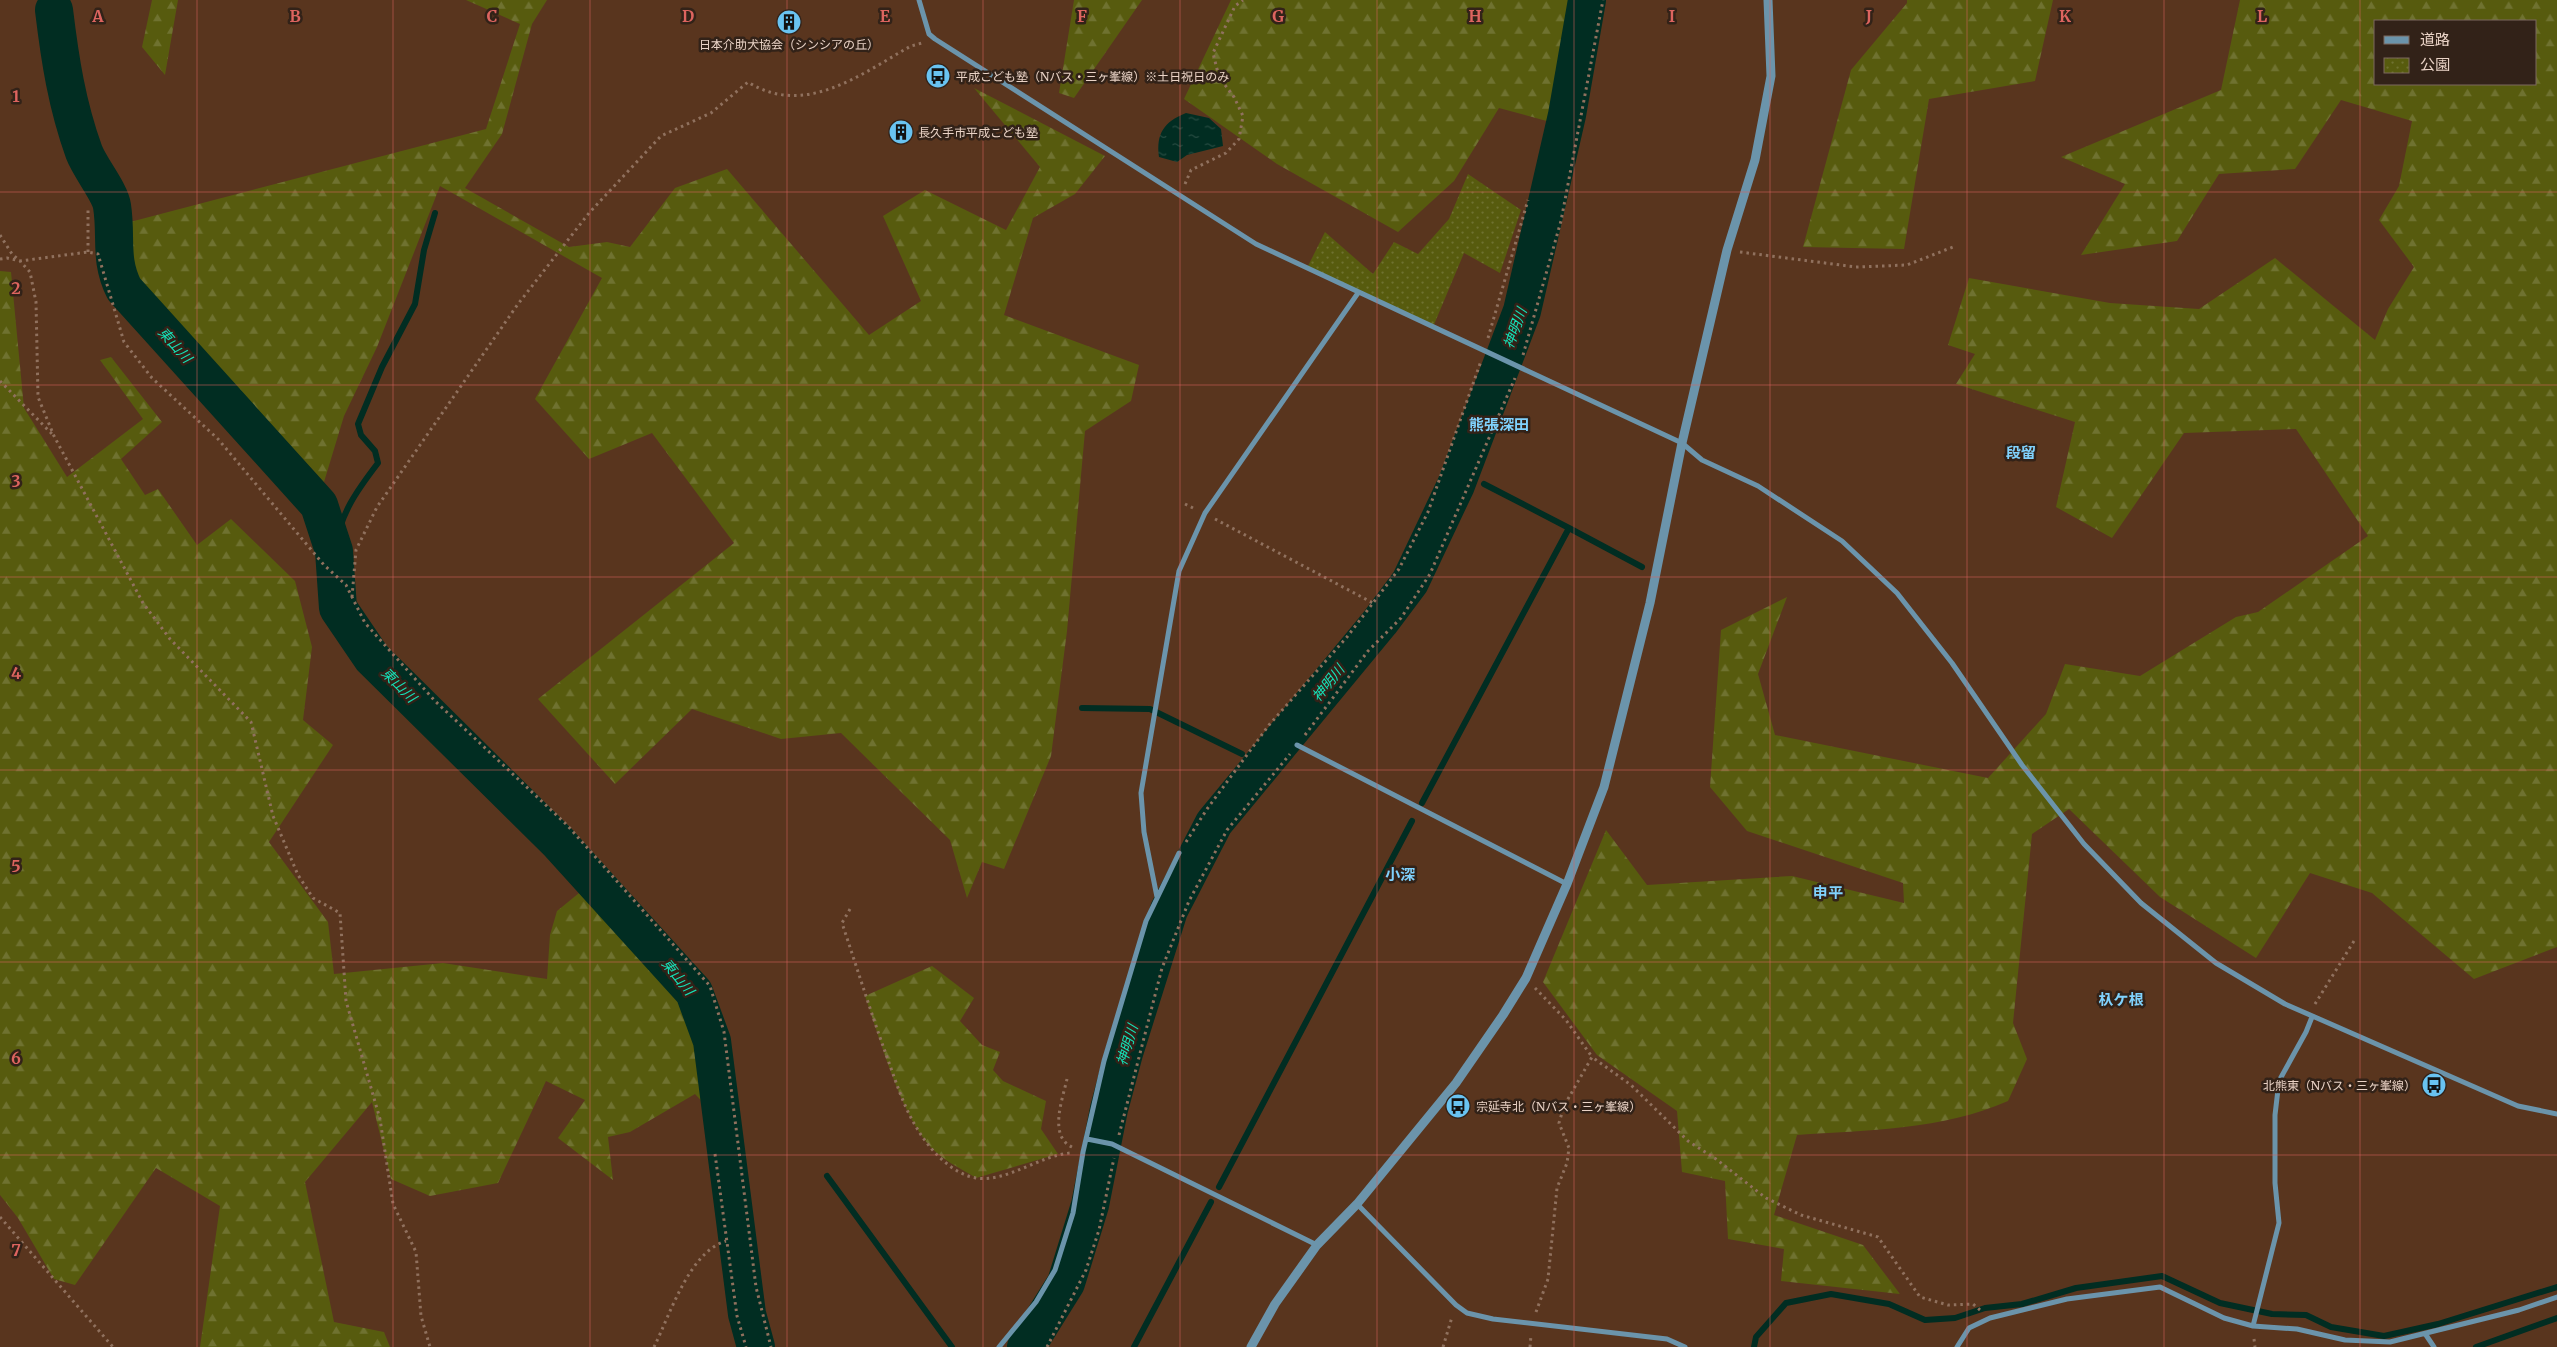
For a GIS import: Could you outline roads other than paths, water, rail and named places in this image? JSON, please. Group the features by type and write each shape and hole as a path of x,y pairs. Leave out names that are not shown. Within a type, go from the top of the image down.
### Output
{"street":[{"path":"919,0 929,34 935,39 1256,244 1682,443 1702,460 1758,486 1842,541 1897,593 1952,663 2022,765 2078,837 2140,904 2216,963 2285,1004 2518,1106 2557,1114"},
{"path":"1251,1347 1275,1304 1317,1245 1357,1204 1456,1083 1503,1015 1526,978 1567,884 1604,786 1650,603 1682,443 1727,250 1756,160 1771,76 1768,0"},
{"path":"1157,897 1144,832 1141,793 1179,571 1205,513 1358,293"},
{"path":"1297,745 1567,884"},
{"path":"1000,1347 1036,1302 1055,1270 1073,1213 1082,1152 1089,1139 1104,1061 1146,921 1179,853"},
{"path":"2253,1326 2278,1223 2275,1184 2274,1116 2279,1081 2306,1032 2312,1017"},
{"path":"1089,1139 1114,1145 1317,1245"},
{"path":"1357,1204 1456,1305 1467,1313 1532,1323 1668,1339 1685,1347"},
{"path":"1958,1347 1969,1328 1990,1318 2067,1299 2160,1287 2224,1318 2253,1326 2297,1329 2345,1340 2390,1342 2426,1335 2519,1310 2557,1297"},
{"path":"2426,1335 2434,1347"}],"water":[{"path":"1186,113 1209,118 1221,129 1223,146 1187,155 1177,162 1159,157 1159,141 1163,129 1172,120"}],"waterway":[{"name":"神明川","path":"1026,1347 1066,1283 1090,1205 1109,1109 1124,1053 1169,910 1214,823 1380,622 1410,582 1456,485 1522,311 1567,115 1587,0"},
{"name":"東山川","path":"54,10 65,82 78,134 84,152 108,194 112,206 116,268 124,289 319,505 334,551 338,608 372,658 558,842 694,992 712,1041 747,1314 756,1347"},
{"path":"334,551 345,514 362,484 378,463 375,451 361,435 358,424 382,367 415,304 424,250 435,213"},
{"path":"1484,484 1569,528"},
{"path":"1422,803 1569,528 1642,567"},
{"path":"1082,708 1150,709 1242,754"},
{"path":"1219,1187 1412,821"},
{"path":"827,1176 952,1347"},
{"path":"1134,1347 1211,1202"},
{"path":"1754,1347 1756,1337 1786,1303 1831,1294 1889,1304 1925,1320 1955,1318 1985,1308 2022,1304 2076,1288 2162,1276 2220,1303 2272,1314 2306,1315 2331,1327 2384,1336 2438,1324 2557,1287"},
{"path":"2476,1347 2557,1318"}],"place":[{"name":"日本介助犬協会（シンシアの丘）","path":"789,22"},
{"name":"平成こども塾（Nバス・三ヶ峯線）※土日祝日のみ","path":"938,76"},
{"name":"長久手市平成こども塾","path":"901,132"},
{"name":"北熊東（Nバス・三ヶ峯線）","path":"2434,1085"},
{"name":"宗延寺北（Nバス・三ヶ峯線）","path":"1458,1106"}],"district":[{"name":"熊張深田","path":"1499,424"},
{"name":"段留","path":"2021,452"},
{"name":"小深","path":"1400,874"},
{"name":"申平","path":"1828,892"},
{"name":"杁ケ根","path":"2121,999"}]}
